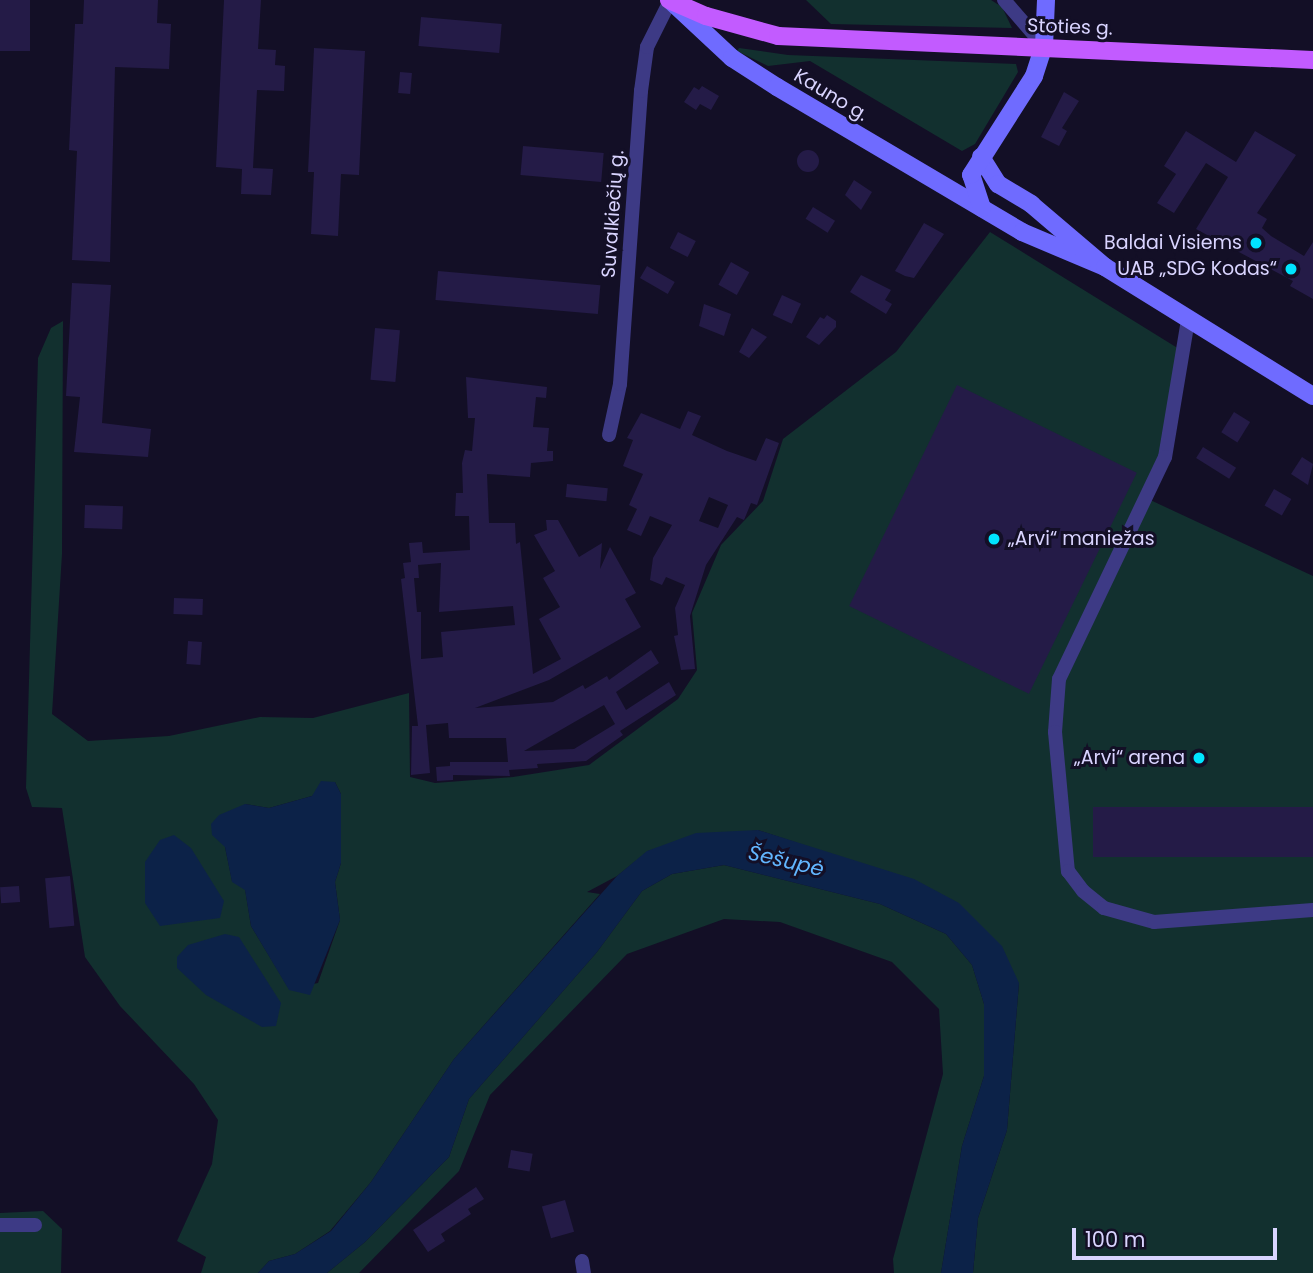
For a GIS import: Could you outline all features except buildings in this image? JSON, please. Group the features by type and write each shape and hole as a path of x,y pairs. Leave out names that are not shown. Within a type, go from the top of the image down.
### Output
{"main road":[{"name":"Kauno g.","path":"670,0 742,28 825,40"},
{"name":"Kauno g.","path":"670,0 732,58 1022,232 1105,267"},
{"path":"982,208 971,174 1034,76 1044,46 1046,0"},
{"name":"Stoties g.","path":"825,40 1044,46 1313,60"},
{"name":"Kauno g.","path":"981,158 998,184 1031,204 1105,267 1313,396"}],"street":[{"name":"Suvalkiečių g.","path":"609,435 620,384 647,47 670,0"},
{"path":"1004,0 1044,46"},
{"path":"1188,320 1166,457 1059,679 1055,732 1068,871 1104,908 1154,922 1313,910"},
{"path":"0,1225 35,1225"}],"green space":[{"path":"806,0 991,0 1002,7 1012,28 831,24"},
{"path":"739,48 788,55 1016,64 1018,72 975,144 962,151 810,61 768,66 737,51"},
{"path":"990,232 1184,352 1165,457 1146,498 1313,576 1313,1273 973,1273 978,1218 1007,1130 1019,983 840,857 758,830 648,851 617,876 587,892 600,894 454,1059 371,1182 330,1231 295,1254 269,1261 258,1273 201,1273 206,1257 177,1241 212,1164 218,1120 194,1084 120,1006 85,957 62,808 32,807 26,788 38,358 51,328 63,321 62,554 52,714 88,741 169,736 260,717 313,718 409,693 410,777 435,783 513,777 589,765 678,699 697,670 692,613 721,545 763,501 783,439 896,352","holes":["335,782 341,794 341,863 335,882 340,920 318,983 289,989 251,926 245,889 232,881 225,847 245,804 269,808 312,796"]},
{"path":"724,865 880,904 946,934 972,965 984,1004 984,1076 962,1146 941,1273 894,1273 893,1259 943,1074 939,1009 892,962 780,922 724,919 627,954 490,1095 459,1171 359,1273 327,1273 365,1242 449,1157 469,1099 597,952 642,891 672,874"},
{"path":"43,1211 62,1229 61,1273 0,1273 0,1213"}],"water":[{"path":"321,781 335,782 341,794 341,863 335,882 340,920 310,995 289,990 251,926 245,890 232,882 225,847 212,835 211,824 219,815 245,804 269,808 312,796"},
{"name":"Šešupė","path":"758,830 914,879 959,903 1002,946 1019,983 1007,1130 978,1218 973,1273 941,1273 962,1146 984,1076 984,1004 972,965 946,934 880,904 724,865 672,874 642,891 597,952 469,1099 449,1157 365,1242 327,1273 258,1273 269,1261 295,1254 331,1231 371,1182 454,1059 617,876 647,851 696,833"},
{"path":"174,835 191,848 224,901 220,918 160,926 145,903 145,862 160,840"},
{"path":"225,934 239,937 281,1003 276,1026 262,1027 206,995 177,968 177,957 188,945"}],"place":[{"name":"Baldai Visiems","path":"1256,243"},
{"name":"UAB „SDG Kodas“","path":"1291,269"},
{"name":"„Arvi“ maniežas","path":"994,539"},
{"name":"„Arvi“ arena","path":"1199,758"}]}
